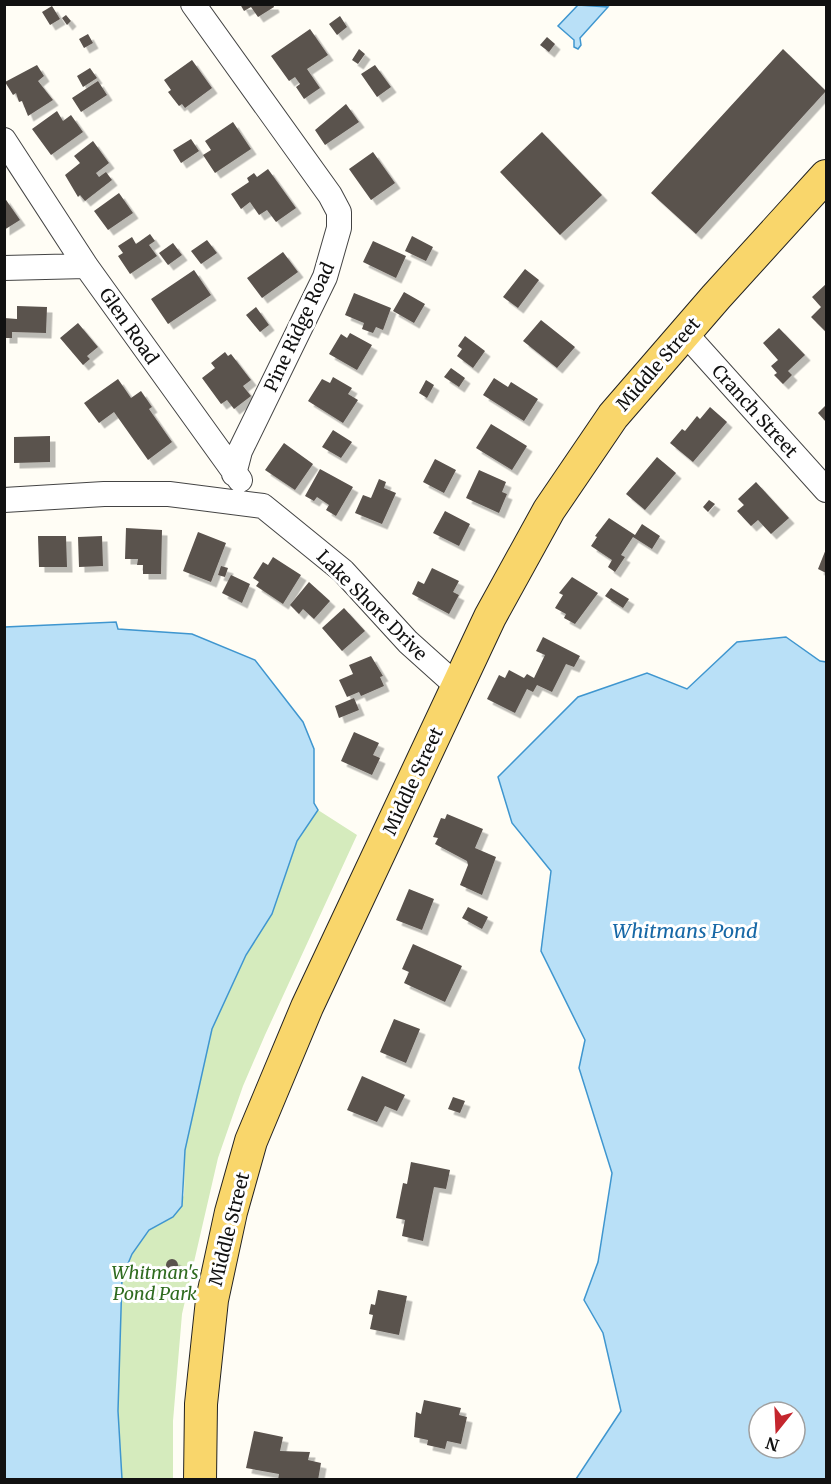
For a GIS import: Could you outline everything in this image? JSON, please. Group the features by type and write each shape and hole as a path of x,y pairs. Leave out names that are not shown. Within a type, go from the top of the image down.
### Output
{"main road":[{"name":"Middle Street","path":"200,1479 201,1404 212,1300 231,1212 251,1141 307,1007 490,617 549,510 613,416 684,332 826,176"}],"street":[{"name":"Pine Ridge Road","path":"193,4 330,195 339,212 339,228 325,277 240,451 234,474"},
{"name":"Glen Road","path":"4,140 86,266 234,474 263,506"},
{"path":"4,268 86,266"},
{"name":"Cranch Street","path":"684,332 826,490"},
{"path":"4,500 104,494 169,494 263,506"},
{"name":"Lake Shore Drive","path":"263,506 343,571 408,642 457,686"}],"green space":[{"name":"Whitman's Pond Park","path":"318,810 357,835 243,1086 218,1158 182,1314 173,1421 173,1479 122,1480 118,1411 122,1278 132,1254 150,1230 173,1217 184,1195 185,1150 212,1029 246,955 272,914 297,841"}],"water":[{"path":"578,5 608,7 580,38 581,45 578,49 574,47 574,40 558,26"},
{"path":"116,622 118,629 192,634 255,660 303,722 314,749 314,803 318,810 297,841 272,914 246,955 212,1029 185,1150 182,1206 173,1217 149,1230 132,1254 122,1278 118,1411 122,1479 5,1479 5,627"},
{"name":"Whitmans Pond","path":"786,637 820,661 826,662 826,1479 576,1479 621,1411 603,1333 584,1300 598,1262 612,1173 579,1068 585,1040 541,951 551,871 512,823 498,777 578,697 647,673 687,689 737,642"}],"building":[{"path":"240,4 273,4 274,7 258,17 251,7 244,11"},
{"path":"52,6 60,19 50,25 42,12"},
{"path":"66,15 71,21 67,25 62,18"},
{"path":"340,16 347,27 337,35 329,24"},
{"path":"310,29 328,55 307,69 320,88 304,99 296,87 300,84 295,77 289,81 271,56"},
{"path":"88,34 93,43 84,48 79,39"},
{"path":"547,37 555,44 549,52 540,45"},
{"path":"359,49 365,54 358,64 352,60"},
{"path":"783,49 826,91 696,234 651,193"},
{"path":"192,60 212,88 185,108 182,104 179,106 168,92 171,90 164,80"},
{"path":"37,65 44,76 38,81 53,100 28,116 22,101 19,102 16,93 13,95 5,82"},
{"path":"375,65 391,87 377,97 361,74"},
{"path":"90,68 97,78 83,87 77,76"},
{"path":"98,81 107,95 81,112 72,98"},
{"path":"346,104 359,122 325,145 315,130"},
{"path":"57,111 63,121 71,115 83,132 51,155 32,129"},
{"path":"233,122 251,149 215,173 203,155 211,150 205,141"},
{"path":"542,132 602,195 560,235 500,172"},
{"path":"191,139 199,151 181,163 173,150"},
{"path":"93,141 109,163 96,173 99,177 106,172 112,180 85,201 80,195 78,197 65,175 80,163 74,156"},
{"path":"373,152 395,183 371,200 349,169"},
{"path":"268,169 296,208 276,222 267,210 259,215 250,202 241,209 231,194 249,182 247,178 254,173 257,177"},
{"path":"119,193 133,213 108,230 94,211"},
{"path":"4,197 20,220 4,230"},
{"path":"150,234 155,241 149,245 157,256 130,274 118,256 123,253 118,246 132,237 136,244"},
{"path":"412,236 433,247 426,261 405,251"},
{"path":"207,240 217,253 201,264 191,251"},
{"path":"373,241 406,256 396,278 363,262"},
{"path":"173,243 182,255 168,265 159,253"},
{"path":"283,252 298,272 262,298 247,278"},
{"path":"525,269 539,280 518,308 503,297"},
{"path":"194,270 211,295 168,324 151,299"},
{"path":"826,284 825,331 811,317 821,307 812,297"},
{"path":"404,292 425,304 414,323 393,311"},
{"path":"354,293 391,308 383,330 376,327 373,333 362,329 364,323 345,315"},
{"path":"17,306 47,307 46,333 12,332 12,338 4,338 4,318 17,319"},
{"path":"256,307 269,325 260,332 246,315"},
{"path":"541,320 575,347 557,368 523,341"},
{"path":"78,323 98,347 87,356 90,359 83,365 60,338"},
{"path":"779,328 805,355 788,371 792,375 783,384 774,375 777,373 771,366 778,360 763,343"},
{"path":"350,333 372,345 357,370 329,354 341,334 347,338"},
{"path":"465,336 485,351 473,368 457,356 462,349 458,346"},
{"path":"225,352 228,356 231,354 251,380 243,386 251,396 234,409 227,400 221,404 202,378 215,368 211,363"},
{"path":"451,368 465,378 459,387 444,377"},
{"path":"333,377 352,388 348,394 358,400 343,423 308,401 322,379 330,383"},
{"path":"494,378 508,387 511,382 538,399 524,421 483,395"},
{"path":"118,379 131,398 141,391 152,407 149,409 172,442 148,460 114,412 99,423 84,403"},
{"path":"426,380 434,385 427,398 419,393"},
{"path":"826,405 826,422 818,413"},
{"path":"710,407 727,422 693,462 670,443 682,429 685,431 697,416 700,419"},
{"path":"491,424 527,446 512,470 476,448"},
{"path":"333,430 352,442 341,458 322,447"},
{"path":"50,436 50,462 14,463 14,437"},
{"path":"284,443 313,464 295,490 265,470"},
{"path":"657,457 676,473 645,510 626,494"},
{"path":"435,459 456,470 444,493 423,482"},
{"path":"320,469 353,487 336,516 326,510 329,505 317,497 314,501 305,496"},
{"path":"479,470 506,482 502,492 507,494 499,513 466,498"},
{"path":"379,479 386,482 384,488 396,493 382,524 355,513 363,495 371,498"},
{"path":"756,482 789,518 771,534 758,520 751,526 737,511 744,505 738,499"},
{"path":"709,500 715,504 708,512 703,507"},
{"path":"445,511 470,524 459,546 433,533"},
{"path":"609,518 635,535 642,524 660,536 652,549 633,537 621,555 625,557 615,572 608,567 612,560 591,546 597,537 595,536"},
{"path":"126,528 162,530 161,574 143,574 143,565 137,565 138,559 125,559"},
{"path":"198,532 226,543 211,582 183,571"},
{"path":"38,536 66,536 67,567 39,567"},
{"path":"102,536 103,566 79,567 78,537"},
{"path":"826,549 826,573 818,569"},
{"path":"273,557 301,575 283,604 256,586 259,582 253,578 263,562 268,565"},
{"path":"221,566 228,568 225,577 218,575"},
{"path":"432,568 459,581 453,592 459,595 449,614 412,594 418,581 424,584"},
{"path":"231,575 250,584 242,603 222,593"},
{"path":"572,577 598,593 575,624 564,618 566,614 555,608 563,595 559,593"},
{"path":"309,582 330,601 314,619 303,609 299,614 290,605"},
{"path":"611,588 629,599 623,608 605,596"},
{"path":"344,608 365,631 342,651 322,628"},
{"path":"543,637 580,656 574,667 566,664 552,692 537,685 533,692 527,689 515,713 487,699 499,675 505,678 509,670 524,678 527,674 534,678 545,655 536,651"},
{"path":"371,656 383,676 380,677 384,686 361,696 359,692 347,697 339,680 353,674 349,665"},
{"path":"354,698 359,710 339,718 335,706"},
{"path":"354,732 379,743 373,755 380,758 372,775 341,761"},
{"path":"447,814 483,829 475,848 496,857 482,895 460,885 468,865 467,861 435,844 438,838 433,837 441,818 445,819"},
{"path":"409,889 434,899 422,930 396,920"},
{"path":"468,907 488,917 482,929 462,918"},
{"path":"413,944 462,966 445,1002 404,983 409,972 402,969"},
{"path":"394,1019 420,1029 406,1063 380,1052"},
{"path":"362,1076 405,1095 397,1111 385,1106 377,1122 347,1110"},
{"path":"453,1097 465,1101 460,1113 448,1109"},
{"path":"411,1162 450,1170 446,1189 434,1187 423,1241 402,1236 405,1220 396,1218 403,1183 407,1184"},
{"path":"174,1259 178,1265 174,1271 170,1271 166,1263"},
{"path":"378,1290 407,1296 399,1335 370,1329 373,1315 369,1314 371,1304 375,1305"},
{"path":"424,1400 461,1408 459,1415 467,1417 461,1444 447,1441 445,1449 427,1445 428,1440 414,1437 416,1412 421,1414"},
{"path":"254,1431 283,1437 280,1451 310,1452 308,1460 321,1463 318,1480 278,1480 279,1474 246,1468"}]}
